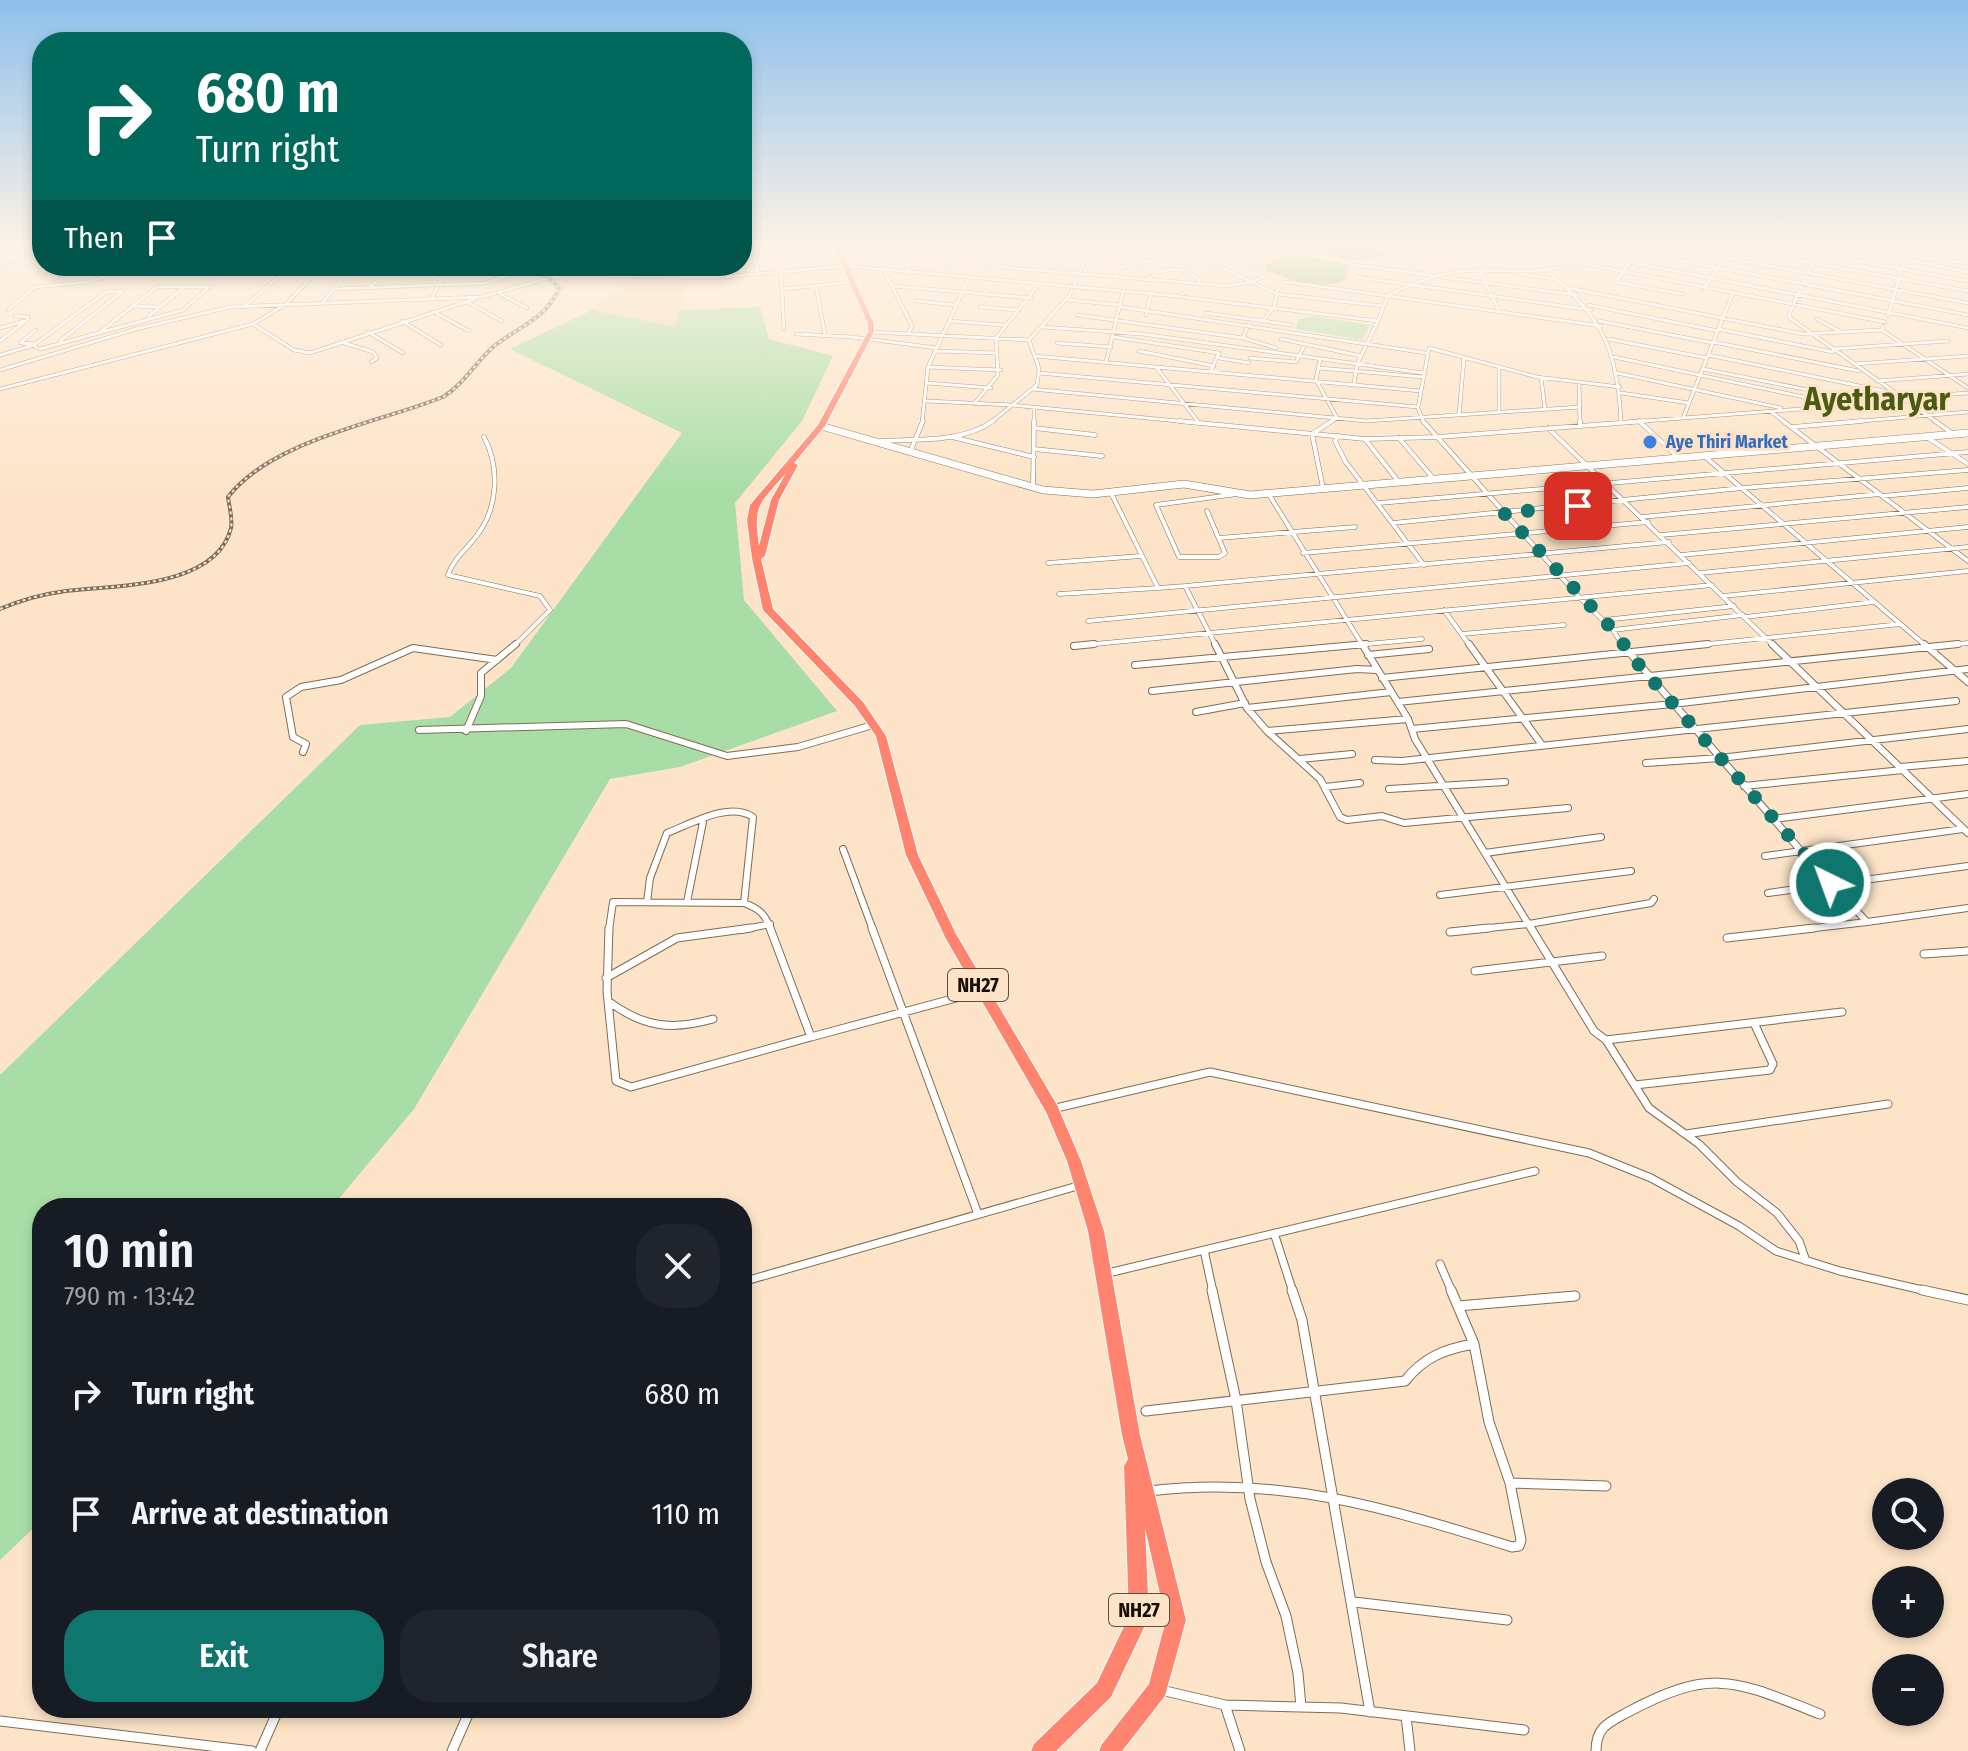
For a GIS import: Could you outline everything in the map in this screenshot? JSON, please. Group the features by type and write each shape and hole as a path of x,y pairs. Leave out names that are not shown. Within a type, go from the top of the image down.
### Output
{"highway":[{"path":"869,336 870,329"},
{"name":"NH27","path":"869,336 821,426 757,499 751,511 759,570 768,610 859,704 881,736 912,855 950,936 1052,1109 1096,1231 1131,1435 1176,1620 1158,1689 1109,1751"},
{"name":"NH27","path":"759,570 763,536 775,500 809,442"},
{"name":"NH27","path":"1041,1751 1104,1690 1139,1617 1131,1435"}],"main road":[{"path":"821,426 1065,494 1184,484 1240,494 1268,493 1968,433"}],"street":[{"path":"0,341 16,329"},
{"path":"37,346 59,329"},
{"path":"56,345 76,329"},
{"path":"100,332 104,329"},
{"path":"0,355 56,345 112,329"},
{"path":"0,371 142,329"},
{"path":"0,389 235,329"},
{"path":"261,329 301,352 313,352 378,329"},
{"path":"415,329 441,345"},
{"path":"465,329 469,331"},
{"path":"824,329 825,335"},
{"path":"908,334 911,329"},
{"path":"910,452 922,427 928,367 945,329"},
{"path":"974,404 991,388 1001,370 996,338 1002,329"},
{"path":"876,442 948,436 983,429 1037,385 1039,373 1028,344 1040,329"},
{"path":"1074,329 1142,334 1423,375"},
{"path":"1135,365 1143,329"},
{"path":"1195,329 1219,332 1276,348"},
{"path":"1207,351 1221,329"},
{"path":"1243,338 1247,329"},
{"path":"1272,329 1426,353"},
{"path":"1354,384 1357,364 1374,329"},
{"path":"1603,329 1614,357 1620,390 1621,423"},
{"path":"1628,329 1864,372"},
{"path":"1710,329 1835,351 1948,341"},
{"path":"1782,329 1811,334 1882,330 1968,390"},
{"path":"1804,329 1953,434"},
{"path":"1835,329 1841,332"},
{"path":"36,330 20,343 37,346 50,356"},
{"path":"1683,418 1718,330"},
{"path":"1106,362 1116,331"},
{"path":"1272,353 1287,331"},
{"path":"368,332 403,353"},
{"path":"796,334 908,334 1030,340"},
{"path":"869,336 936,350 997,353"},
{"path":"1114,337 1219,353 1210,372"},
{"path":"1281,339 1361,356"},
{"path":"1334,350 1340,339"},
{"path":"1608,339 1894,393"},
{"path":"341,342 373,352 377,358 371,362"},
{"path":"1057,343 1111,347"},
{"path":"1219,358 1296,362 1305,344"},
{"path":"1689,403 1541,377 1429,348 1418,407 1420,418 1581,599 1613,630 1628,653 1867,922"},
{"path":"1139,351 1214,366"},
{"path":"1248,375 1251,351"},
{"path":"1035,356 1421,391"},
{"path":"1854,364 1968,356"},
{"path":"1614,357 1844,405"},
{"path":"1459,415 1464,358"},
{"path":"1320,360 1316,380 1337,418"},
{"path":"928,367 1001,370"},
{"path":"1156,367 1199,423"},
{"path":"1499,367 1499,412"},
{"path":"1319,368 1423,375"},
{"path":"1703,369 1875,403"},
{"path":"1039,373 1418,407"},
{"path":"1617,373 1789,410"},
{"path":"1877,381 1968,374"},
{"path":"1541,377 1545,409"},
{"path":"927,383 991,388"},
{"path":"1579,384 1580,426"},
{"path":"1032,389 1366,421 1580,407"},
{"path":"927,401 1012,405 1365,439 1438,437 1789,410 1875,403 1968,390"},
{"path":"1033,487 1034,407"},
{"path":"1770,411 1968,561"},
{"path":"1792,427 1968,412"},
{"path":"1312,434 1337,418"},
{"path":"1639,421 1678,457"},
{"path":"1034,428 1095,435"},
{"path":"1548,428 1967,831"},
{"path":"1312,434 1323,488"},
{"path":"948,436 1034,457"},
{"path":"1338,436 1335,441 1345,461 1424,565"},
{"path":"1925,436 1968,467"},
{"path":"466,731 481,696 479,678 532,631 550,610 540,596 448,575 451,566 489,520 496,501 491,455 484,437"},
{"path":"1399,438 1433,478"},
{"path":"1365,439 1398,481"},
{"path":"1034,449 1102,456"},
{"path":"1379,503 1968,452"},
{"path":"1702,455 1968,682"},
{"path":"1393,523 1968,467"},
{"path":"1642,517 1968,488"},
{"path":"1110,491 1158,588"},
{"path":"1268,493 1290,533 1398,702 1426,757 1594,1031 1606,1040 1649,1108 1686,1134 1737,1182 1777,1213 1799,1241 1806,1262"},
{"path":"1207,511 1225,553 1222,556 1179,557 1156,505 1240,494"},
{"path":"1661,535 1968,507"},
{"path":"1303,553 1648,522"},
{"path":"1219,538 1355,527"},
{"path":"1681,555 1968,527"},
{"path":"1059,594 1319,575 1669,542"},
{"path":"1700,573 1968,547"},
{"path":"1048,563 1141,556"},
{"path":"1088,621 1689,563"},
{"path":"1723,596 1968,571"},
{"path":"1074,646 1712,585"},
{"path":"1185,586 1246,706 1267,731 1300,759 1325,787 1336,812 1347,820 1382,816 1404,823 1568,808"},
{"path":"1613,630 1874,602"},
{"path":"1604,620 1734,606"},
{"path":"1444,610 1542,745"},
{"path":"1382,678 1901,624"},
{"path":"1462,634 1564,625"},
{"path":"1135,665 1422,639"},
{"path":"1398,702 1968,643"},
{"path":"303,752 306,744 293,737 287,705 286,697 295,689 341,680 413,648 497,660"},
{"path":"1368,655 1429,649"},
{"path":"1412,729 1673,704 1968,669"},
{"path":"1152,691 1233,681 1377,670"},
{"path":"1196,712 1391,692"},
{"path":"1375,760 1402,761 1956,701"},
{"path":"1267,731 1408,719"},
{"path":"419,730 626,724 727,756 798,747 873,725"},
{"path":"1646,763 1720,758 1968,729"},
{"path":"1300,759 1352,754"},
{"path":"1744,786 1968,761"},
{"path":"1389,789 1505,782"},
{"path":"1325,787 1360,783"},
{"path":"1773,819 1968,794"},
{"path":"647,902 650,878 667,833 732,811 750,812 753,817 744,903"},
{"path":"687,902 703,822"},
{"path":"1765,856 1967,831"},
{"path":"1485,853 1601,837"},
{"path":"843,849 978,1214"},
{"path":"1768,893 1968,866"},
{"path":"1440,895 1631,871"},
{"path":"1450,932 1612,912 1651,903 1654,899"},
{"path":"811,1037 770,924 762,911 744,903 613,902 606,934 606,978 616,1081 623,1086 631,1087 811,1037 903,1010 982,991"},
{"path":"1727,938 1968,908"},
{"path":"606,978 677,938 717,935 770,924"},
{"path":"1924,954 1968,951"},
{"path":"1475,971 1538,961 1551,963 1602,956"},
{"path":"608,1001 635,1021 658,1028 695,1025 713,1019"},
{"path":"1606,1040 1842,1012"},
{"path":"1635,1085 1770,1070 1773,1064 1771,1056 1754,1022"},
{"path":"1052,1109 1210,1072 1589,1153 1651,1178 1739,1226 1776,1251 1806,1262 1915,1290 1968,1300"},
{"path":"1686,1134 1888,1104"},
{"path":"1104,1274 1535,1171"},
{"path":"752,1279 1081,1185"},
{"path":"1274,1233 1302,1320 1354,1602 1370,1712"},
{"path":"1204,1250 1236,1400 1257,1530 1293,1644 1301,1707"},
{"path":"1145,1492 1208,1484 1249,1485 1334,1497 1512,1547 1519,1546 1521,1540 1510,1483 1489,1422 1474,1344 1440,1264"},
{"path":"1458,1306 1575,1296"},
{"path":"1146,1411 1405,1381 1425,1357 1444,1349 1474,1344"},
{"path":"1510,1483 1606,1486"},
{"path":"1354,1602 1507,1620"},
{"path":"1596,1751 1596,1736 1602,1726 1703,1682 1756,1689 1820,1714"},
{"path":"1158,1689 1225,1705 1370,1712 1524,1730"},
{"path":"1225,1705 1240,1751"},
{"path":"1406,1716 1410,1751"},
{"path":"260,1751 275,1718"},
{"path":"452,1751 467,1718"},
{"path":"0,1721 252,1751"}],"green space":[{"path":"553,329 766,329 769,339 833,356 802,421 735,503 744,600 837,711 680,767 610,779 414,1109 339,1198 32,1198 32,1530 0,1560 0,1075 360,725 450,717 511,668 682,433 510,349"},
{"path":"1296,329 1368,329 1362,340"}],"railway":[{"path":"0,609 57,592 160,580 205,563 221,548 231,528 228,497 247,477 298,447 443,397 493,347 519,329"}],"place":[{"name":"Aye Thiri Market","path":"1650,442"}],"district":[{"name":"Ayetharyar","path":"1877,399"}],"route":[{"path":"1578,506 1504,513 1581,599 1618,635 1628,653 1830,883"}]}
